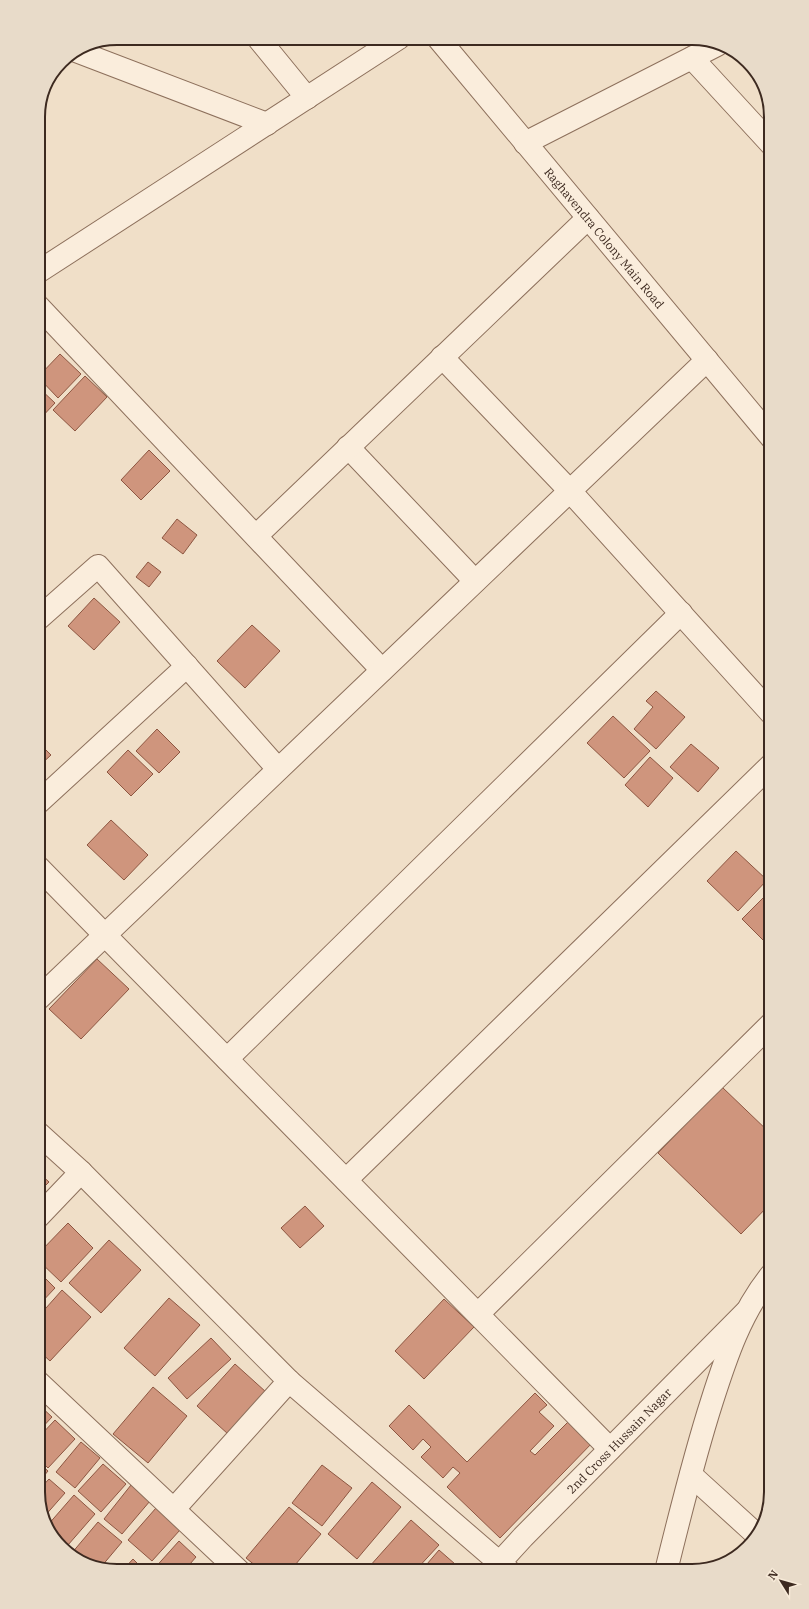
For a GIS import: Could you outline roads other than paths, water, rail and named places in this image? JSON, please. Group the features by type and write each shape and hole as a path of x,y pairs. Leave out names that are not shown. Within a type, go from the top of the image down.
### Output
{"street":[{"path":"264,45 307,98"},
{"path":"45,267 389,45"},
{"name":"Raghavendra Colony Main Road","path":"444,45 764,429"},
{"path":"525,143 711,48"},
{"path":"83,54 267,124"},
{"path":"692,58 764,136"},
{"path":"256,536 588,218"},
{"path":"45,313 382,670"},
{"path":"442,357 570,490 764,705"},
{"path":"45,992 707,360"},
{"path":"348,447 475,581"},
{"path":"45,611 98,566 278,769"},
{"path":"227,1059 681,613"},
{"path":"45,797 187,666"},
{"path":"346,1180 764,772"},
{"path":"45,874 610,1448"},
{"path":"478,1314 764,1031"},
{"path":"45,1140 80,1172 289,1381 495,1564"},
{"path":"45,1210 80,1172"},
{"path":"668,1564 704,1424 725,1358 751,1301 764,1291"},
{"name":"2nd Cross Hussain Nagar","path":"503,1564 522,1537 746,1312"},
{"path":"174,1509 289,1381"},
{"path":"45,1389 232,1564"},
{"path":"691,1475 753,1531"}]}
